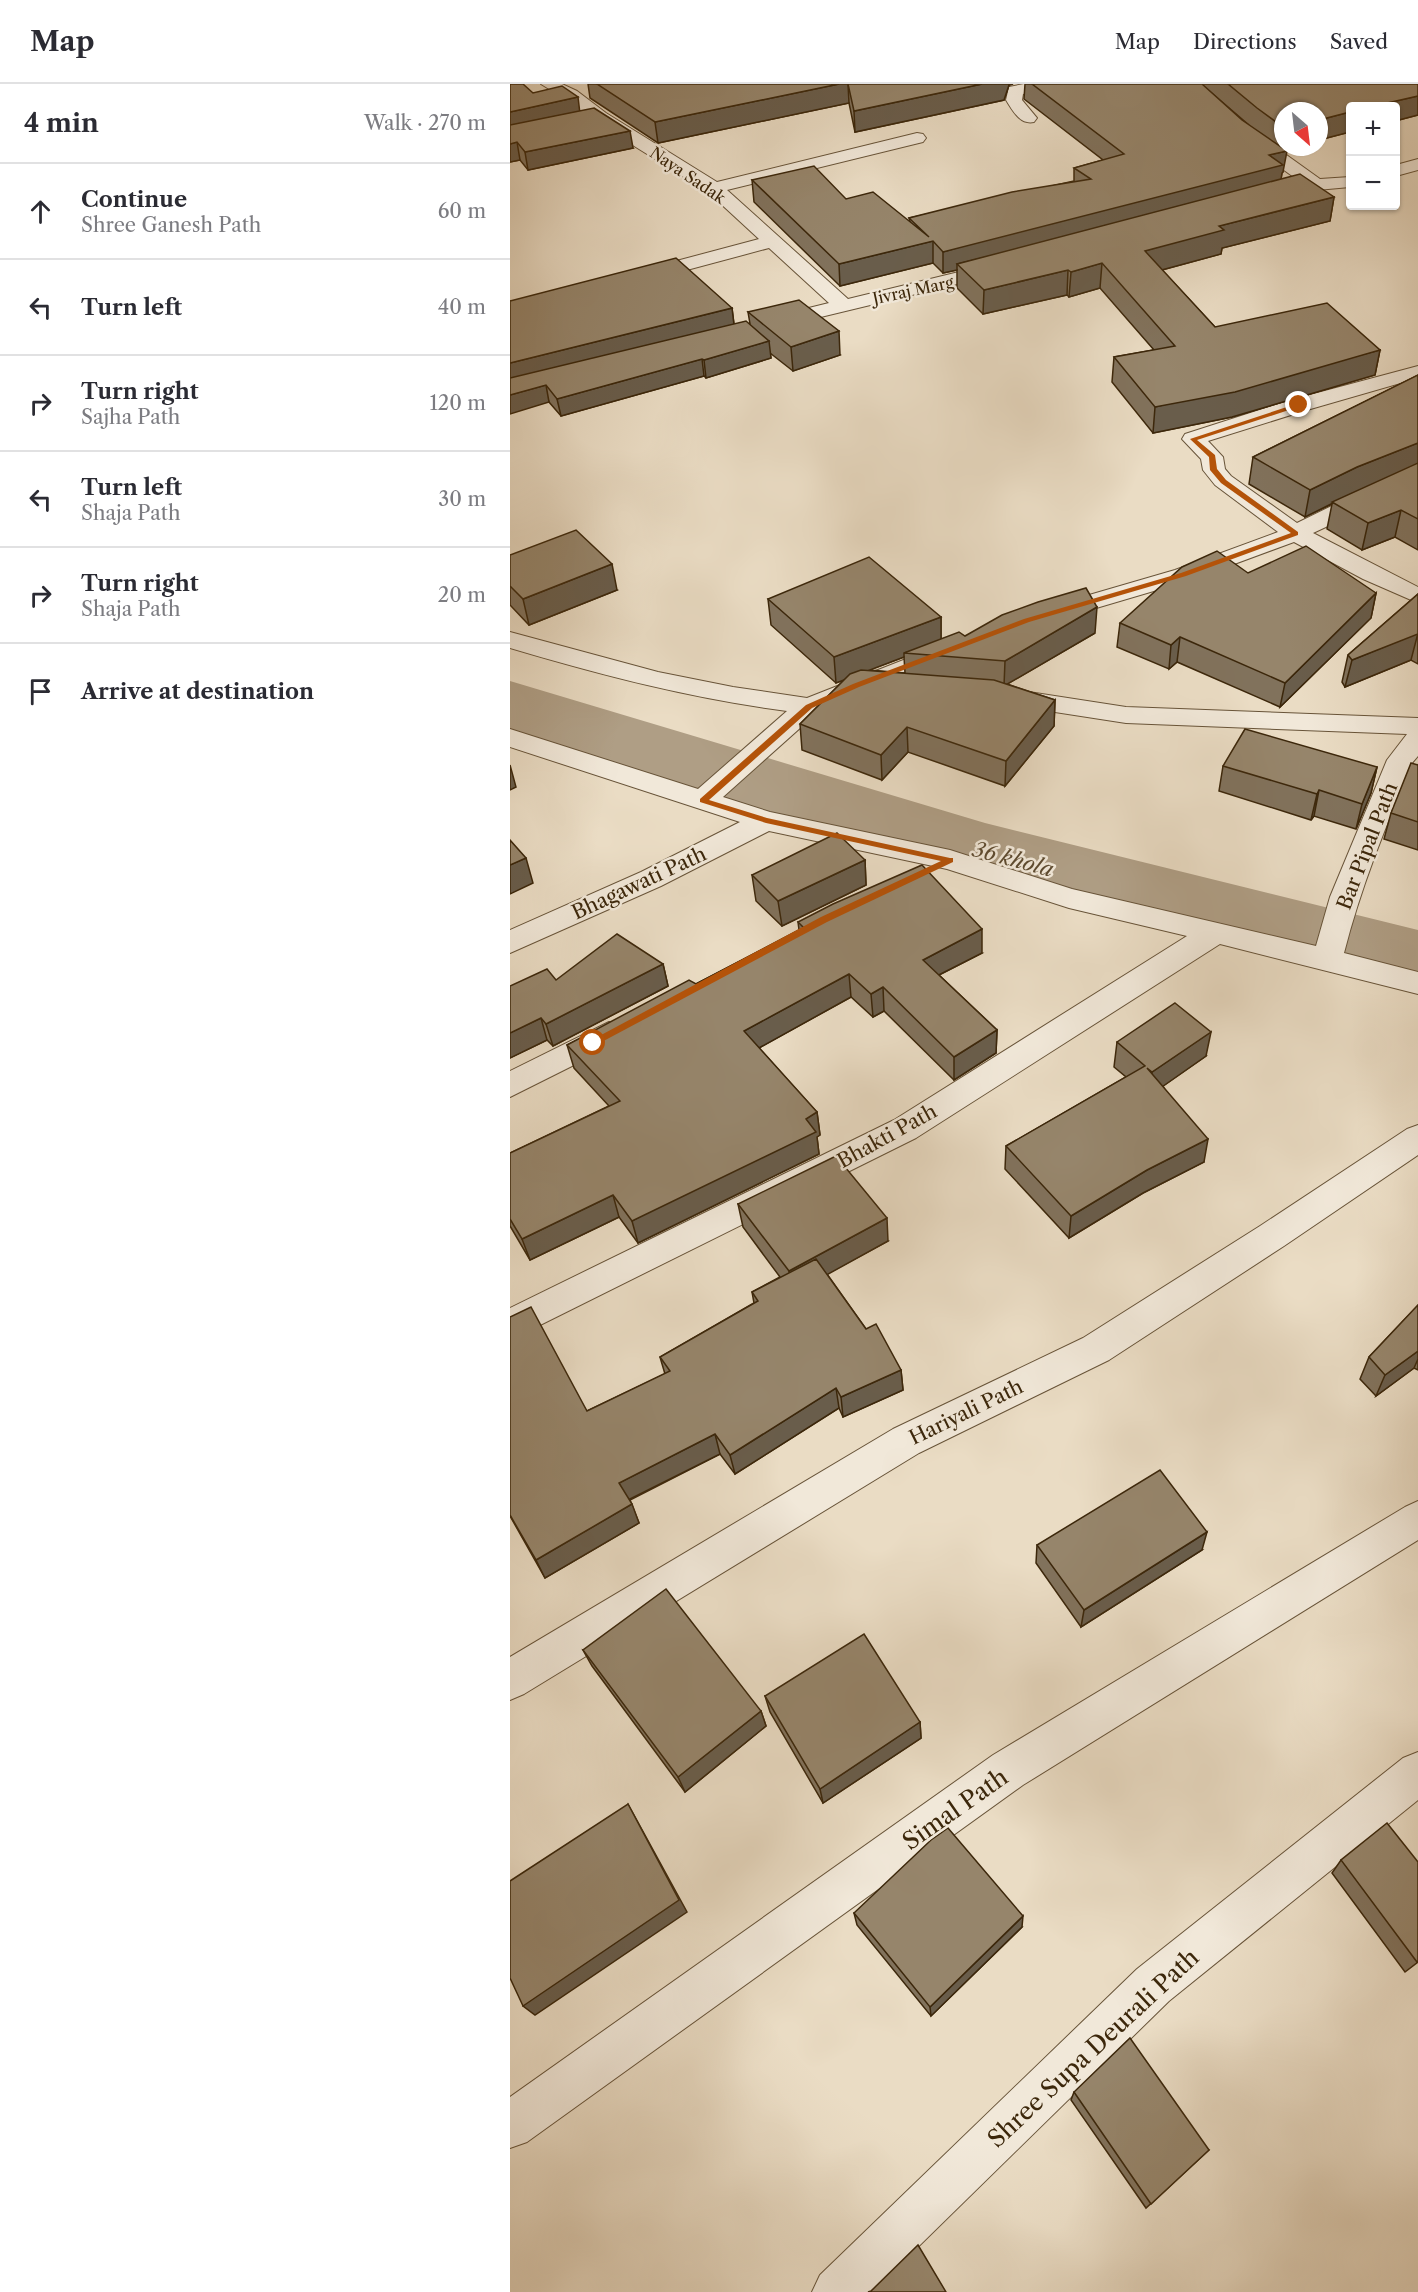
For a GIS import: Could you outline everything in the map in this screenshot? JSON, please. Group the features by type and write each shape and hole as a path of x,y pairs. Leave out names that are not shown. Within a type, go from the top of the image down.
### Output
{"street":[{"name":"Naya Sadak","path":"549,84 571,95 600,117 714,188 843,304"},
{"path":"1028,118 1014,100 1015,91 1047,84"},
{"path":"1188,84 1247,135 1316,185"},
{"path":"571,95 593,91"},
{"path":"577,122 600,117"},
{"path":"714,188 917,138"},
{"path":"1400,169 1418,164"},
{"path":"1259,199 1316,185 1346,182"},
{"path":"625,280 774,241"},
{"name":"Jivraj Marg","path":"755,327 843,304 962,279 1019,263"},
{"path":"1418,372 1299,405 1193,439 1212,457 1213,470 1224,481 1296,533 1365,573 1418,596"},
{"path":"1027,621 1183,575 1296,533 1360,501 1418,476"},
{"path":"510,640 618,672 759,701 809,706"},
{"path":"711,793 809,706 974,641"},
{"path":"856,686 915,690"},
{"path":"987,695 1126,715 1418,726"},
{"path":"510,738 711,793 766,821 950,860 1069,898 1215,933 1329,953 1418,983"},
{"name":"Bar Pipal Path","path":"1329,953 1344,897 1400,760 1418,738"},
{"name":"Bhagawati Path","path":"510,942 651,879 766,821"},
{"path":"908,880 950,860"},
{"name":"Bhakti Path","path":"510,1326 905,1129 1215,933"},
{"path":"510,1085 635,1020"},
{"name":"Hariyali Path","path":"510,1680 906,1442 1096,1349 1272,1236 1418,1138"},
{"name":"Simal Path","path":"510,2125 1008,1770 1418,1519"},
{"name":"Shree Supa Deurali Path","path":"837,2292 1153,1984 1418,1773"}],"building":[{"path":"510,84 523,84 533,93 562,86 578,97 510,112"},
{"path":"597,84 839,84 655,122"},
{"path":"848,84 982,84 854,111"},
{"path":"1032,84 1202,84 1242,120 1274,142 1274,154 1269,155 1283,165 943,252 933,241 839,264 752,180 814,166 846,199 873,192 929,237 909,218 1012,192 1091,179 1074,168 1124,154"},
{"path":"1228,84 1418,84 1418,96 1392,102 1346,102 1346,113 1328,118 1328,102 1274,102 1274,120"},
{"path":"594,108 630,131 525,152 517,142 510,144 510,125"},
{"path":"1300,174 1334,197 1219,226 1224,230 1145,251 1215,327 1327,303 1380,350 1235,392 1155,407 1114,357 1175,346 1102,263 1071,272 1068,270 984,290 957,264"},
{"path":"676,258 732,308 510,363 510,301"},
{"path":"799,300 839,331 791,347 748,312"},
{"path":"746,321 769,341 557,399 546,385 510,395 510,378"},
{"path":"1418,375 1418,443 1357,467 1310,490 1253,457"},
{"path":"1418,463 1418,519 1401,510 1368,523 1332,502"},
{"path":"576,530 612,564 523,599 510,586 510,555"},
{"path":"1306,546 1376,593 1285,683 1180,637 1171,645 1120,623 1182,567 1217,551 1248,573"},
{"path":"869,557 941,617 834,657 768,599"},
{"path":"1086,588 1097,607 1005,661 904,653 959,632 965,636 1002,615"},
{"path":"1418,594 1418,634 1352,660 1348,655"},
{"path":"861,670 994,680 1055,700 1006,761 907,727 881,755 800,724 850,674"},
{"path":"1245,729 1377,767 1362,804 1319,790 1317,794 1223,766"},
{"path":"1411,763 1418,765 1418,822 1391,813"},
{"path":"837,833 865,860 778,901 752,875"},
{"path":"510,840 526,858 510,865"},
{"path":"922,865 982,929 923,960 997,1030 954,1057 883,987 871,994 849,974 744,1031 817,1112 806,1119 816,1132 632,1221 613,1195 522,1239 510,1219 510,1153 620,1101 567,1045 689,980 696,984 804,928 798,922 833,904"},
{"path":"617,934 663,964 546,1024 541,1018 510,1033 510,986 547,969 556,980"},
{"path":"1175,1003 1211,1032 1152,1072 1147,1068 1208,1139 1147,1170 1071,1216 1006,1146 1145,1066 1117,1042"},
{"path":"836,1156 887,1218 789,1271 738,1204"},
{"path":"816,1259 866,1329 876,1324 901,1370 841,1397 836,1388 730,1455 715,1434 619,1483 632,1504 536,1560 510,1515 510,1317 531,1307 587,1411 670,1371 660,1357 758,1301 752,1292"},
{"path":"1418,1305 1418,1351 1385,1375 1369,1357"},
{"path":"1160,1470 1207,1532 1084,1610 1037,1545"},
{"path":"666,1589 761,1711 678,1777 583,1650"},
{"path":"864,1634 920,1722 820,1789 765,1696"},
{"path":"628,1804 679,1900 523,2006 510,1978 510,1881"},
{"path":"1387,1823 1418,1862 1417,1962 1341,1860"},
{"path":"948,1828 1023,1916 930,2007 854,1913 931,1840"},
{"path":"1130,2038 1209,2150 1151,2204 1074,2092"},
{"path":"918,2245 946,2292 868,2292 871,2291"}],"waterway":[{"name":"36 khola","path":"510,705 975,849 1418,962"}],"route":[{"path":"593,1043 824,919 950,860 766,821 703,801 809,706 1027,621 1183,575 1296,533 1224,481 1213,470 1212,457 1193,439 1299,405"}]}
